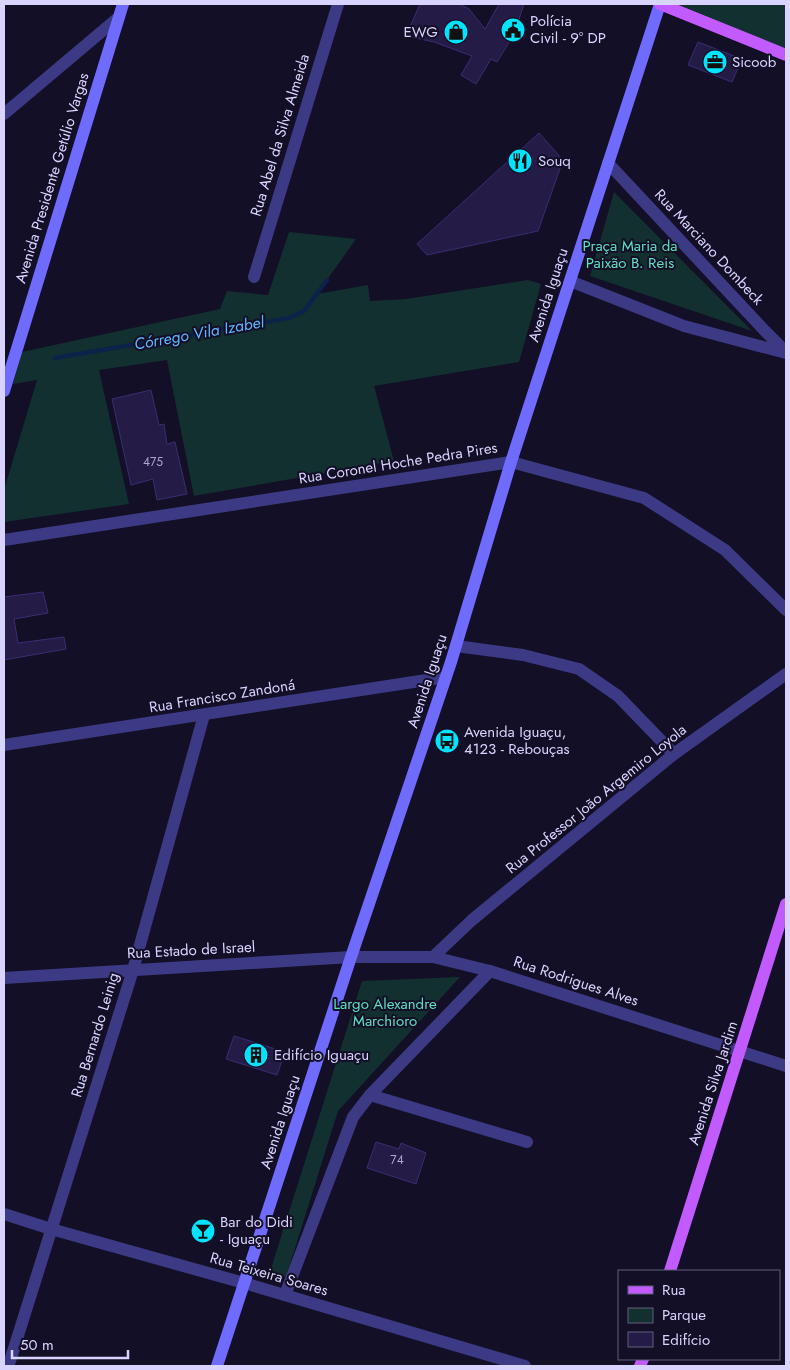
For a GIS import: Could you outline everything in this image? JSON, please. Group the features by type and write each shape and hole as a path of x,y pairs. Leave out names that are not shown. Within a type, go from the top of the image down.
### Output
{"main road":[{"name":"Avenida Presidente Getúlio Vargas","path":"4,391 123,4"},
{"path":"660,4 786,55"},
{"name":"Avenida Iguaçu","path":"218,1366 351,956 446,677 511,462 660,4"},
{"name":"Avenida Silva Jardim","path":"670,1270 786,904"}],"street":[{"name":"Rua Abel da Silva Almeida","path":"254,277 338,4"},
{"path":"4,114 119,18"},
{"name":"Rua Marciano Dombeck","path":"608,163 786,353"},
{"path":"570,282 684,326 786,353"},
{"name":"Rua Coronel Hoche Pedra Pires","path":"4,540 511,462 644,498 725,550 786,610"},
{"path":"456,646 523,655 579,669 618,696 674,754"},
{"name":"Rua Professor João Argemiro Loyola","path":"433,957 472,920 674,754 786,674"},
{"name":"Rua Francisco Zandoná","path":"4,745 446,677"},
{"name":"Rua Bernardo Leinig","path":"10,1361 133,970 204,715"},
{"name":"Rua Rodrigues Alves","path":"351,956 433,957 490,971 786,1066"},
{"name":"Rua Estado de Israel","path":"4,978 351,956"},
{"path":"285,1295 353,1117 370,1096 490,971"},
{"path":"370,1096 527,1142"},
{"name":"Rua Teixeira Soares","path":"4,1214 525,1366"}],"green space":[{"path":"660,4 786,4 786,53"},
{"name":"Praça Maria da Paixão B. Reis","path":"614,192 752,331 590,276"},
{"path":"289,232 356,239 317,294 368,285 370,301 406,299 528,280 541,284 519,362 374,386 394,461 194,496 167,360 99,370 129,504 4,522 4,490 37,380 13,384 22,352 220,309 227,291 268,295"},
{"name":"Largo Alexandre Marchioro","path":"460,977 338,1111 286,1277 269,1275 362,981"}],"building":[{"path":"420,4 459,4 469,9 485,29 499,4 524,4 514,34 497,62 491,59 476,84 461,75 472,56 434,42 406,36"},
{"name":"Sicoob","path":"698,42 742,59 732,82 688,65"},
{"path":"539,133 563,160 538,231 427,255 417,244"},
{"path":"151,390 159,425 164,424 167,444 175,442 187,494 157,500 153,479 131,485 112,399"},
{"path":"43,592 48,613 14,619 18,643 64,637 66,649 4,660 4,597"},
{"name":"Edifício Iguaçu","path":"234,1036 285,1052 277,1075 226,1059"},
{"path":"376,1142 399,1149 401,1143 426,1153 416,1184 367,1168"}],"waterway":[{"name":"Córrego Vila Izabel","path":"55,358 289,318 304,311 327,280"}],"place":[{"name":"Polícia Civil - 9º DP","path":"513,30"},
{"name":"EWG","path":"456,32"},
{"name":"Sicoob","path":"715,62"},
{"name":"Souq","path":"520,161"},
{"name":"Avenida Iguaçu, 4123 - Rebouças","path":"447,741"},
{"name":"Edifício Iguaçu","path":"256,1055"},
{"name":"Bar do Didi - Iguaçu","path":"203,1231"}]}
